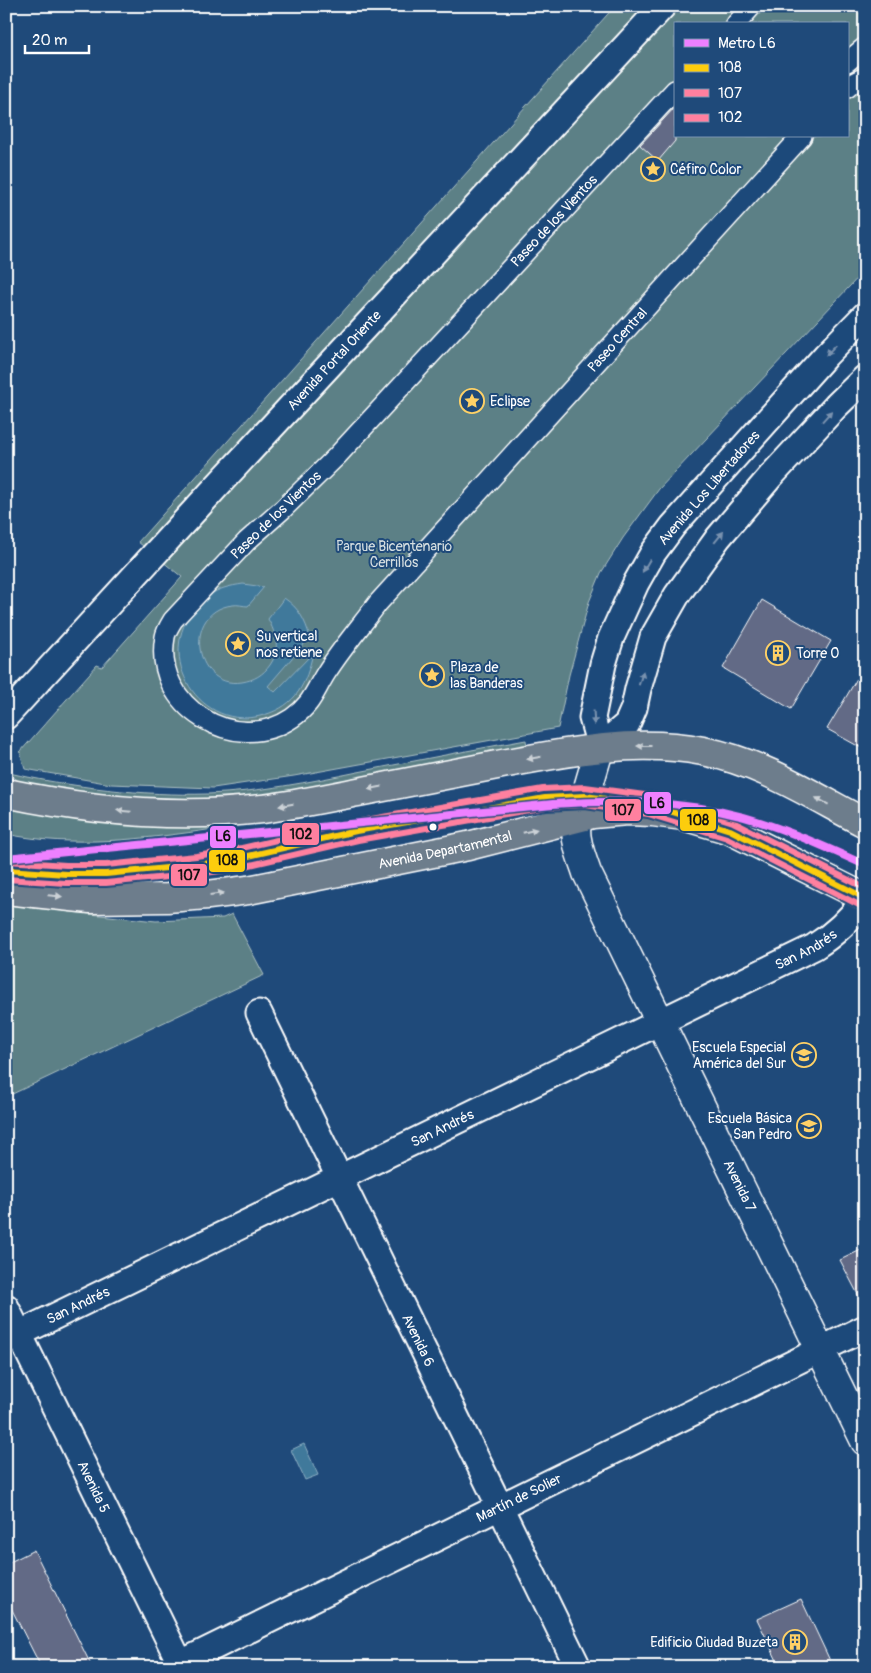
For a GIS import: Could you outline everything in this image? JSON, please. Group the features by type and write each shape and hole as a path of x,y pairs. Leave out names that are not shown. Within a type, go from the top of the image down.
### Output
{"main road":[{"path":"6,793 63,804 146,813 227,812 298,803 536,757 600,747 660,746 688,749 721,756 774,776 865,823"},
{"name":"Avenida Departamental","path":"6,890 90,899 167,898 248,890 452,849 593,814 628,811 683,816 730,830 865,898"}],"street":[{"name":"Avenida Portal Oriente","path":"6,716 210,493 663,6"},
{"path":"738,22 752,6"},
{"path":"848,61 865,47"},
{"path":"848,87 865,77"},
{"name":"Paseo de los Vientos","path":"434,542 378,603 325,674 316,693 306,706 292,718 276,726 259,731 242,732 222,728 204,720 187,706 175,690 169,678 164,649 165,635 173,620 247,541 337,456 674,91"},
{"name":"Paseo Central","path":"434,542 800,138"},
{"name":"Avenida Los Libertadores","path":"600,747 592,718 602,664 622,611 653,554 673,526 826,355 865,315"},
{"path":"578,818 600,747 628,724 653,638 677,595 718,538 771,476 836,406 865,378"},
{"path":"742,450 752,449 762,452 772,466 771,476"},
{"name":"Avenida 7","path":"578,818 576,838 588,872 865,1441"},
{"name":"San Andrés","path":"13,1337 828,939 850,918 865,898"},
{"name":"Avenida 6","path":"259,1013 578,1667"},
{"name":"Avenida 5","path":"6,1307 13,1337 178,1666"},
{"name":"Martín de Solier","path":"178,1666 865,1328"}],"green space":[{"name":"Parque Bicentenario Cerrillos","path":"615,6 865,6 865,270 659,489 623,538 601,573 589,602 569,675 558,728 294,776 213,788 111,784 25,769 20,752 97,665 102,667 182,577 138,542"},
{"path":"526,740 527,747 267,796 210,801 142,801 22,784 9,773 108,790 159,794 227,793 302,783"},
{"path":"6,805 222,823 214,829 136,839 58,841 6,834"},
{"path":"6,905 156,921 223,918 232,914 264,975 6,1097"}],"water":[{"path":"243,584 264,587 248,606 233,605 217,610 206,620 201,634 200,648 204,662 213,674 225,681 242,682 258,676 267,669 273,659 276,647 275,636 268,619 284,598 301,615 310,637 268,686 275,692 313,653 303,684 292,699 275,711 264,715 241,718 220,713 203,702 190,686 181,668 179,647 184,626 199,604 220,589"},
{"path":"304,1444 318,1475 305,1480 291,1450"}],"building":[{"path":"674,108 675,141 658,161 640,145"},
{"name":"Torre O","path":"762,600 831,641 791,709 723,668"},
{"path":"865,665 865,750 827,729"},
{"path":"865,1248 865,1308 840,1260"},
{"path":"34,1550 92,1667 41,1667 6,1598 6,1564"},
{"name":"Edificio Ciudad Buzeta","path":"801,1599 833,1667 780,1667 757,1619"}],"metro line":[{"name":"L6","path":"6,858 553,804 625,802 697,807 744,817 790,833 865,865"}],"transit line":[{"name":"102","path":"7,861 66,865 106,865 196,856 229,851 354,822 543,789 585,787 652,796 733,822 865,888"},
{"name":"108","path":"6,870 66,874 106,874 197,865 231,860 356,831 545,798 585,796 650,805 730,830 865,898"},
{"name":"107","path":"6,879 65,883 106,883 198,874 233,869 358,840 546,807 585,805 648,814 727,838 861,906"}],"place":[{"name":"Céfiro Color","path":"653,169"},
{"name":"Eclipse","path":"472,401"},
{"name":"Su vertical nos retiene","path":"238,644"},
{"name":"Torre O","path":"778,653"},
{"name":"Plaza de las Banderas","path":"432,675"},
{"name":"Escuela Especial América del Sur","path":"804,1055"},
{"name":"Escuela Básica San Pedro","path":"809,1126"},
{"name":"Edificio Ciudad Buzeta","path":"795,1642"}]}
